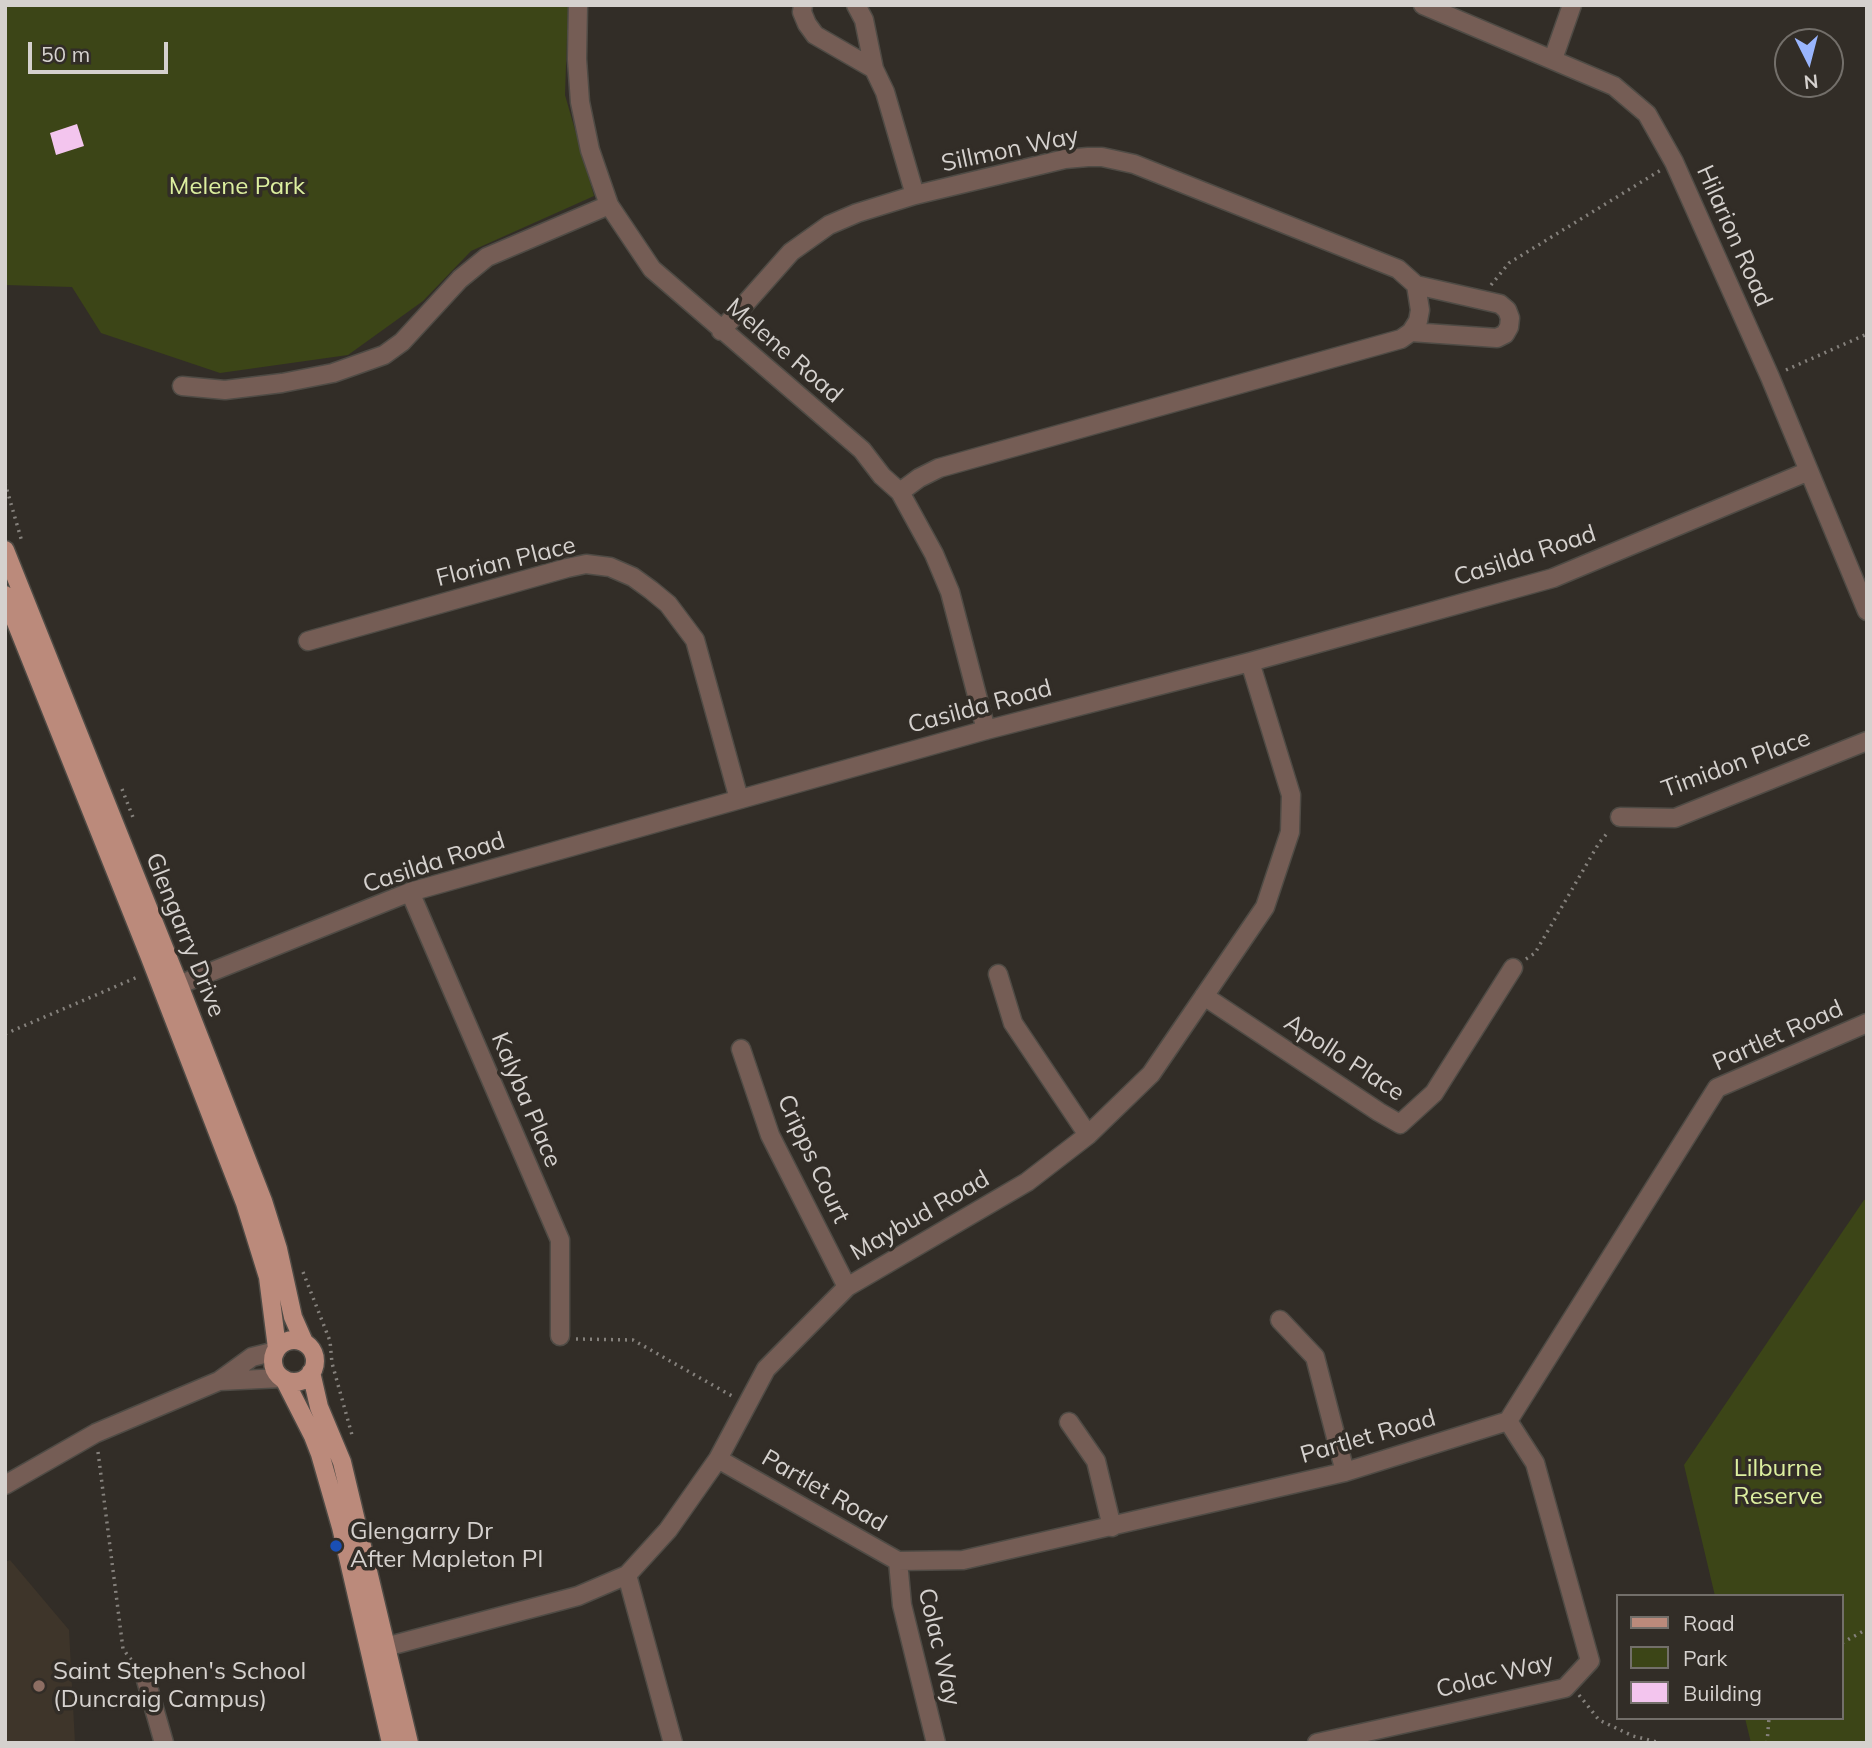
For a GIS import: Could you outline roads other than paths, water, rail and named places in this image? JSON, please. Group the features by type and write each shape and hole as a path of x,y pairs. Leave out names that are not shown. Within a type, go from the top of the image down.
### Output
{"main road":[{"name":"Glengarry Drive","path":"5,551 171,988 254,1228 268,1278 277,1349"},
{"name":"Glengarry Drive","path":"5,596 271,1224 293,1317 303,1342"},
{"path":"391,1743 379,1648 342,1462 319,1407 312,1372 315,1362 312,1349 303,1342 288,1341 277,1349 274,1365 320,1454 341,1527 379,1648 409,1743"},
{"path":"283,1379 299,1381 312,1372"}],"street":[{"name":"Melene Road","path":"578,5 577,59 580,103 590,150 609,205 652,269 862,450 882,476 900,492 934,554 950,592 986,730"},
{"path":"803,5 802,12 807,24 816,35 874,69"},
{"path":"856,5 864,20 874,69 886,92 915,195"},
{"name":"Hilarion Road","path":"1423,5 1614,86 1647,114 1674,162 1770,377 1867,611"},
{"path":"1553,59 1572,5"},
{"name":"Sillmon Way","path":"721,331 791,252 829,225 857,213 915,195 1065,159 1102,157 1134,164 1398,269 1416,285 1500,304 1507,310 1510,318 1505,334 1497,338 1411,332 1401,339 1370,348 939,468 900,492"},
{"path":"181,386 225,390 282,383 333,373 384,355 402,342 460,279 487,257 609,205"},
{"path":"1411,332 1418,321 1420,310 1416,285"},
{"name":"Casilda Road","path":"171,988 410,892 986,730 1250,662 1553,578 1809,471"},
{"name":"Florian Place","path":"308,640 567,568 586,564 610,568 652,590 675,612 695,640 739,799"},
{"name":"Maybud Road","path":"379,1648 578,1596 626,1575 668,1530 718,1459 766,1369 847,1287 1027,1182 1088,1135 1151,1073 1265,907 1290,832 1291,795 1250,662"},
{"name":"Timidon Place","path":"1620,817 1675,818 1867,741"},
{"name":"Kalyba Place","path":"410,892 560,1240 561,1336"},
{"name":"Apollo Place","path":"1204,996 1400,1124 1434,1093 1513,968"},
{"path":"998,974 1013,1023 1088,1135"},
{"name":"Partlet Road","path":"718,1459 898,1561 963,1560 1345,1472 1508,1421 1717,1088 1867,1023"},
{"name":"Cripps Court","path":"741,1049 770,1135 847,1287"},
{"path":"1280,1320 1315,1357 1345,1472"},
{"path":"5,1485 96,1433 219,1381 252,1357 277,1349"},
{"path":"219,1381 283,1379"},
{"name":"Colac Way","path":"1317,1743 1565,1688 1590,1661 1535,1463 1508,1421"},
{"path":"1069,1422 1096,1461 1112,1527"},
{"name":"Colac Way","path":"898,1561 902,1605 936,1743"},
{"path":"626,1575 673,1743"},
{"path":"146,1680 164,1743"}],"place":[{"name":"Glengarry Dr After Mapleton Pl","path":"336,1546"},
{"name":"Saint Stephen's School (Duncraig Campus)","path":"39,1686"}],"park label":[{"name":"Melene Park","path":"237,187"},
{"name":"Lilburne Reserve","path":"1778,1483"}]}
